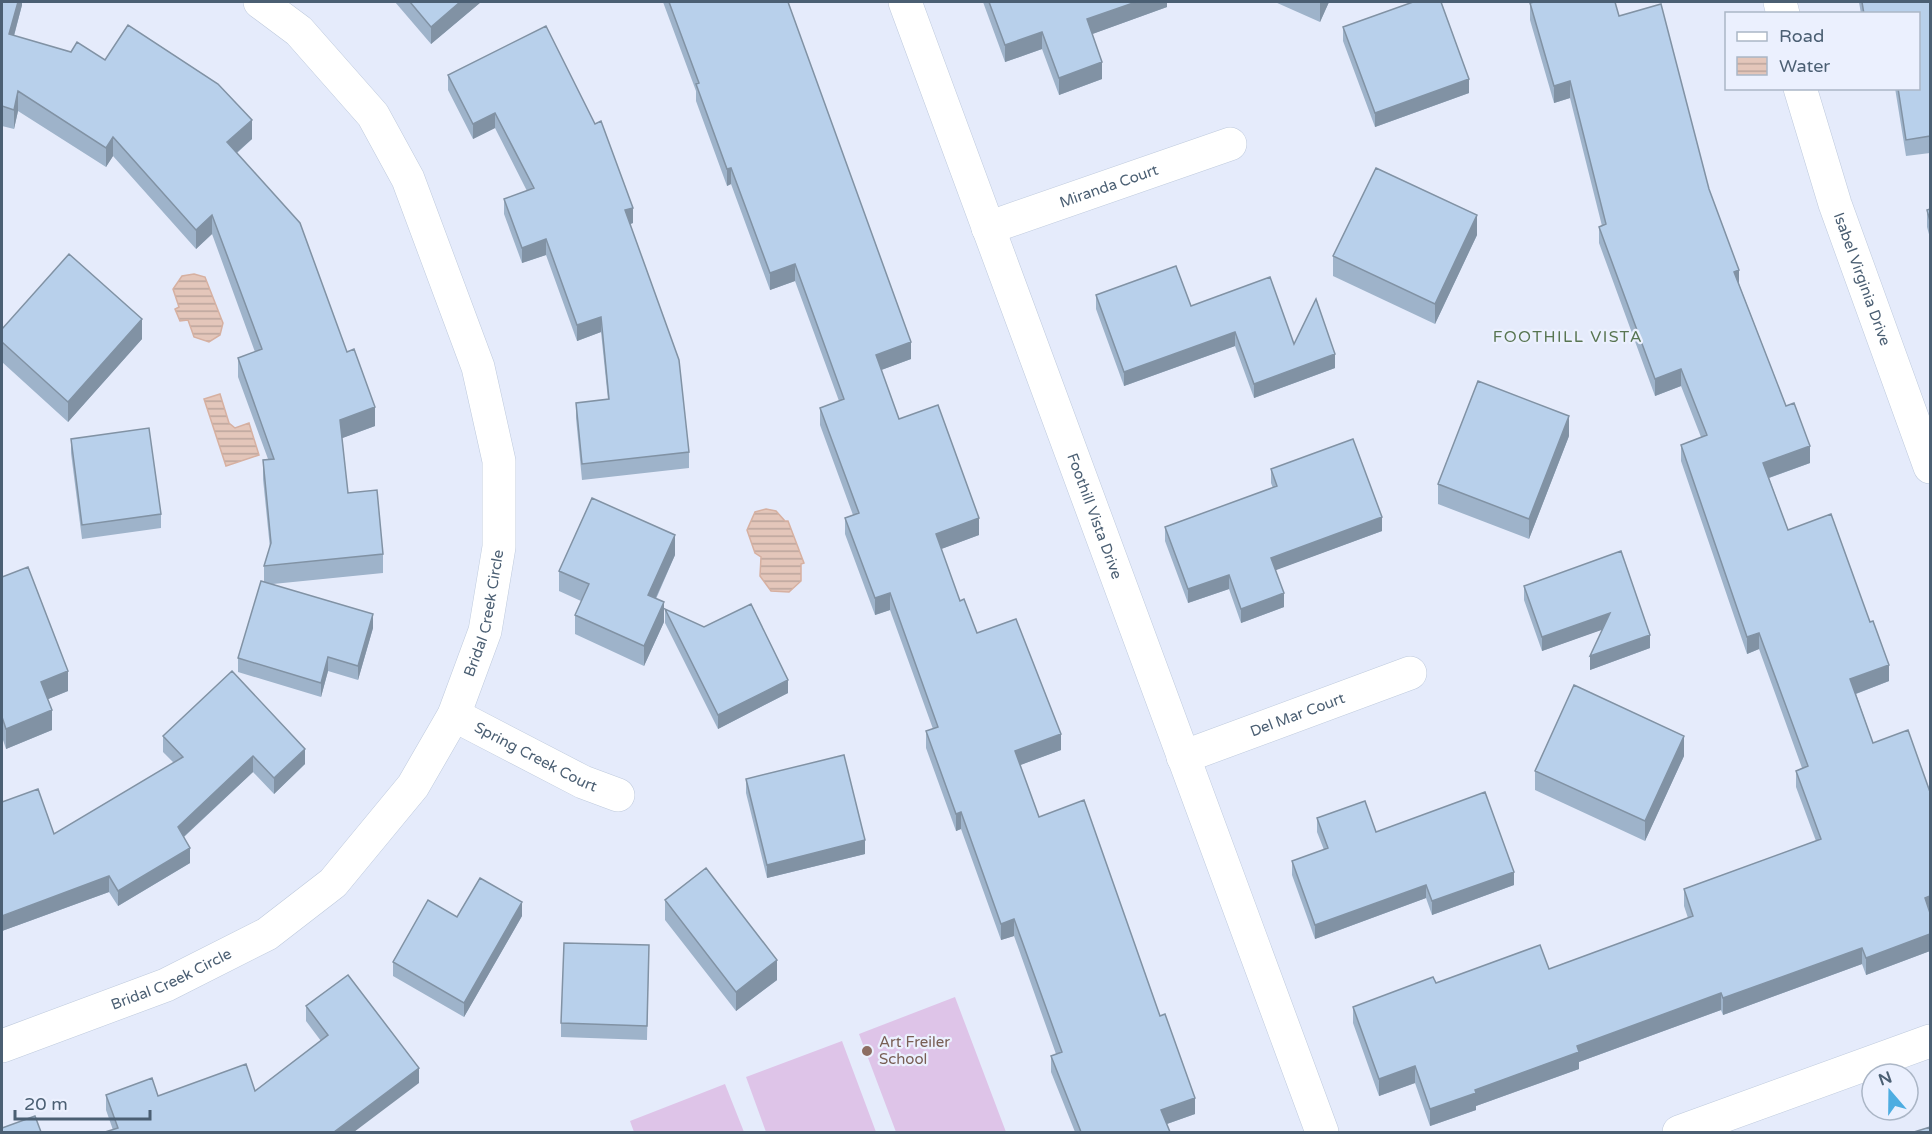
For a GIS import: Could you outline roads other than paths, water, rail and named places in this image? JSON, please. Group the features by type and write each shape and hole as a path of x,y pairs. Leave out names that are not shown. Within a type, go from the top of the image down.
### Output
{"street":[{"name":"Bridal Creek Circle","path":"2,1046 166,985 267,934 333,883 414,786 454,715 485,631 499,547 499,462 478,367 408,179 373,115 299,31 260,2"},
{"name":"Foothill Vista Drive","path":"905,2 1322,1132"},
{"name":"Isabel Virginia Drive","path":"1801,90 1835,204 1930,467"},
{"name":"Miranda Court","path":"988,228 1230,144"},
{"name":"Del Mar Court","path":"1183,757 1410,673"},
{"name":"Spring Creek Court","path":"454,715 583,782 618,795"},
{"path":"1679,1132 1930,1041"}],"water":[{"path":"194,274 205,277 223,323 220,335 209,342 194,337 188,320 180,321 175,309 179,307 173,289 182,276"},
{"path":"220,394 229,423 235,428 249,423 259,455 226,466 204,399"},
{"path":"766,509 776,511 785,521 788,521 804,563 801,564 801,581 789,592 771,591 760,576 761,557 755,553 747,530 755,512"}],"place":[{"name":"Art Freiler School","path":"867,1051"}],"district":[{"name":"FOOTHILL VISTA","path":"1568,337"}]}
